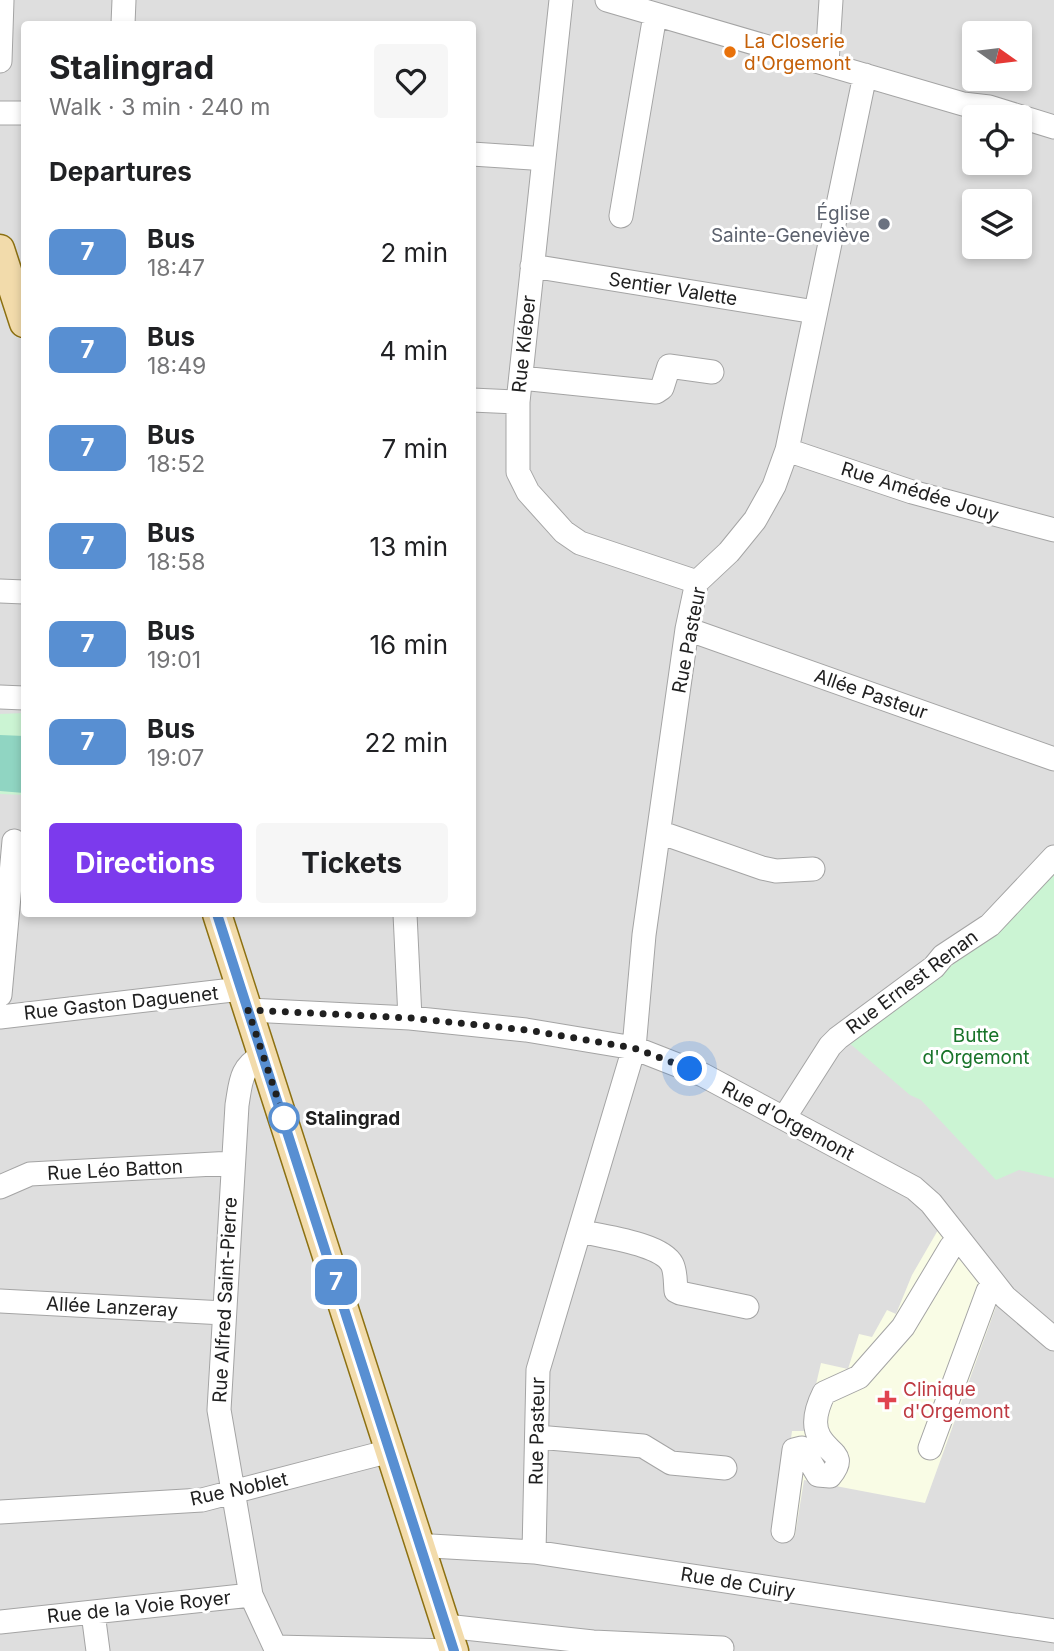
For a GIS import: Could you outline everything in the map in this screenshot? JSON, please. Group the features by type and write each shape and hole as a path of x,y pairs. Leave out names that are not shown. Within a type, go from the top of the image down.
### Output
{"main road":[{"path":"0,249 8,297 21,318"},
{"path":"219,917 450,1639"}],"street":[{"path":"0,61 2,0"},
{"path":"124,0 124,21"},
{"name":"Rue Kléber","path":"561,0 518,402 518,472 528,492 564,532 580,543 696,582"},
{"path":"607,0 1054,127"},
{"path":"827,63 831,0"},
{"path":"621,216 655,15"},
{"name":"Rue Pasteur","path":"534,1552 538,1370 585,1233 634,1048 644,935 696,582 729,552 755,520 774,486 787,450 865,75"},
{"path":"0,113 21,113"},
{"path":"476,154 532,158 543,156"},
{"name":"Sentier Valette","path":"532,266 814,312"},
{"path":"521,379 656,392 662,388 669,366 712,372"},
{"path":"476,400 518,402"},
{"name":"Rue Amédée Jouy","path":"787,450 912,492 1054,530"},
{"path":"0,592 21,592"},
{"name":"Allée Pasteur","path":"687,629 1054,759"},
{"path":"0,697 21,698"},
{"path":"659,832 761,868 776,871 813,869"},
{"path":"0,995 14,841"},
{"name":"Rue Ernest Renan","path":"783,1118 838,1038 934,967 943,956 990,925 1054,857"},
{"path":"405,917 410,1018"},
{"name":"Rue d'Orgemont","path":"245,1000 527,1030 634,1048 703,1075 915,1188 931,1203 1005,1297 1052,1333"},
{"name":"Rue Gaston Daguenet","path":"0,1017 245,1000"},
{"name":"Rue Alfred Saint-Pierre","path":"251,1595 219,1410 233,1163 242,1079 248,1065 263,1055"},
{"name":"Rue Léo Batton","path":"0,1187 30,1174 233,1163"},
{"path":"585,1233 651,1248 666,1255 671,1262 676,1291 680,1293 747,1307"},
{"path":"783,1531 794,1450 802,1448 806,1451 818,1475 830,1476 836,1469 838,1459 835,1452 821,1440 817,1429 816,1417 824,1393 859,1377 903,1327 950,1247 958,1240"},
{"path":"930,1448 988,1291 995,1284"},
{"name":"Allée Lanzeray","path":"0,1301 224,1313"},
{"path":"537,1437 643,1446 671,1463 725,1468"},
{"name":"Rue Noblet","path":"0,1512 202,1500 390,1451"},
{"name":"Rue de Cuiry","path":"421,1547 534,1552 1054,1631"},
{"name":"Rue de la Voie Royer","path":"0,1622 251,1595 275,1647 450,1639"},
{"path":"93,1613 97,1651"},
{"path":"450,1639 722,1648"}],"shaded area":[{"path":"0,0 1054,0 1054,1651 0,1651"},
{"name":"Clinique d'Orgemont","path":"938,1230 975,1278 998,1301 925,1503 804,1480 795,1536 778,1535 792,1431 805,1431 821,1363 848,1369 859,1334 872,1337 887,1310 896,1314 912,1275"}],"green space":[{"path":"21,713 21,795 0,794 0,714"},
{"path":"0,735 21,736 21,793 0,791"},
{"name":"Butte d'Orgemont","path":"1054,871 1054,1178 1019,1170 996,1180 921,1100 910,1095 848,1042 993,935"}],"bus line":[{"name":"7","path":"218,917 454,1651"}],"place":[{"name":"La Closerie d'Orgemont","path":"730,52"},
{"name":"Église Sainte-Geneviève","path":"884,224"},
{"name":"Stalingrad","path":"284,1118"},
{"name":"Clinique d'Orgemont","path":"887,1400"}],"route":[{"path":"284,1118 248,1010 410,1018 527,1030 634,1048 690,1069"}]}
